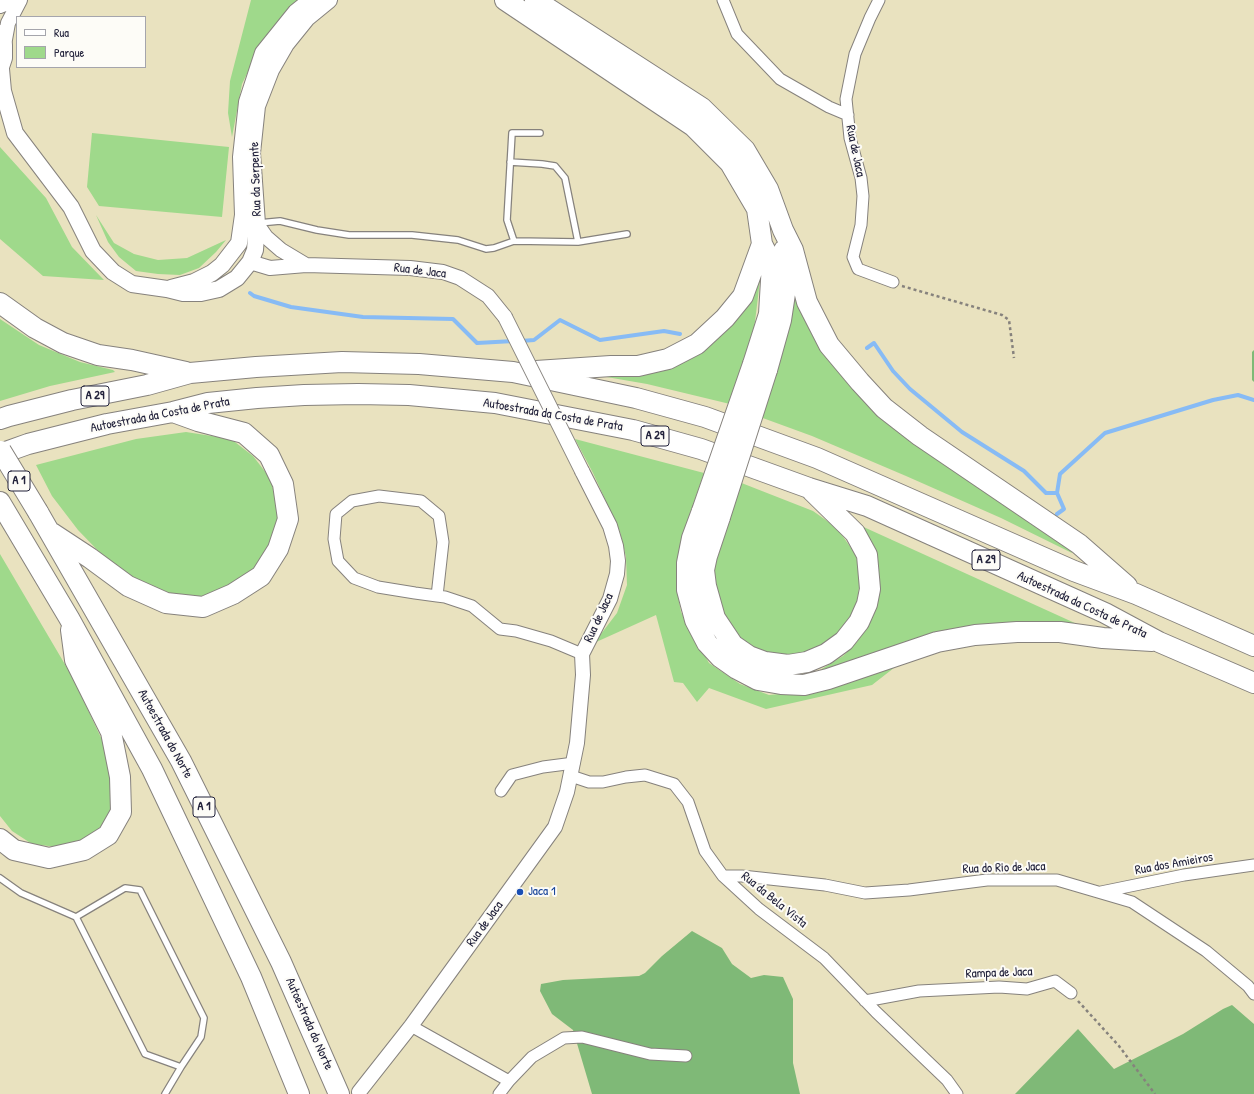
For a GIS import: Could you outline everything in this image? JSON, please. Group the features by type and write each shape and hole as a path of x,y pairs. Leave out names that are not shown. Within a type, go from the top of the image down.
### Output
{"highway":[{"path":"505,0 693,126 730,163 757,209 762,244 772,264 768,314 760,367"},
{"path":"535,0 702,108 745,150 768,189 792,250 807,302 830,345 860,382 884,408 932,444 1078,544 1136,594"},
{"path":"783,230 786,287 781,320 760,367 711,514 707,556 704,570 706,586 715,618 733,646 749,656 765,662 788,666 807,662 826,654 844,641 859,622 867,604 870,589 867,555 855,533 809,488"},
{"path":"513,372 604,366 638,366 668,359 698,344 720,324 743,296 762,244"},
{"path":"0,304 34,328 63,343 98,355 132,360 190,373"},
{"name":"Autoestrada da Costa de Prata","path":"0,419 65,402 147,385 190,373 256,367 342,362 419,364 513,372 636,398 705,417 817,458 1074,571 1136,594 1254,646"},
{"name":"Autoestrada da Costa de Prata","path":"0,454 28,444 107,424 173,412 208,403 304,395 358,394 409,395 495,403 633,430 701,449 809,488 867,506 1105,613 1159,642 1254,683"},
{"path":"48,531 90,558 128,586 166,603 203,607 233,594 261,576 278,549 288,519 283,484 269,455 244,433 198,421 173,412"},
{"name":"Autoestrada do Norte","path":"0,450 38,512 182,761 281,962 339,1094"},
{"name":"A 1","path":"0,502 69,618 152,769 251,977 299,1094"},
{"path":"711,514 692,538 687,563 687,590 695,620 707,643 720,657 737,669 758,680 781,684 804,685 828,679 937,642 975,635 1017,632 1060,632 1103,638 1159,642"},
{"path":"0,839 14,850 49,858 84,850 108,835 121,812 120,777 111,732 75,660 69,618"}],"main road":[{"name":"Rua da Serpente","path":"167,289 194,282 212,273 222,265 238,243 244,215 241,157 247,102 263,53 296,12 311,0"},
{"name":"Rua da Serpente","path":"2,39 4,58 0,70 7,130 71,207 93,251 113,272 132,284 167,289 183,294 201,293 219,289 237,278 250,262 255,250 257,224 252,153 257,106 271,70 286,44 307,18 329,0"},
{"path":"238,243 250,262"},
{"name":"Rua de Jaca","path":"222,265 250,262"}],"street":[{"path":"0,6 15,0"},
{"path":"2,39 8,23 20,0"},
{"path":"722,0 737,34 780,79 829,107 848,115"},
{"name":"Rua de Jaca","path":"879,0 855,54 846,99 850,138 861,178 863,196 861,225 852,257 858,269 893,282"},
{"name":"Rua de Jaca","path":"257,224 266,237 281,250 306,265"},
{"name":"Rua de Jaca","path":"250,262 270,268 306,265 410,268 443,272 466,281 488,296 505,317 610,526 616,546 618,560 617,574 610,599 582,654 583,676 578,743 573,769 555,827 411,1026 359,1092"},
{"path":"437,596 443,542 439,516 421,501 379,496 352,501 336,514 334,539 338,561 354,578 378,587 437,596 445,597 472,606 500,629 516,631 551,641 582,654"},
{"path":"501,791 512,775 543,767 573,769"},
{"name":"Rua da Bela Vista","path":"573,769 589,782 603,782 645,775 674,784 688,802 705,852 723,876 759,910 824,958 947,1080 957,1094"},
{"name":"Rua dos Amieiros","path":"1099,892 1184,875 1254,865"},
{"name":"Rua do Rio de Jaca","path":"723,876 742,876 818,884 865,893 909,890 988,880 1057,880 1132,902 1206,951 1248,986 1254,994"},
{"name":"Rampa de Jaca","path":"865,1000 919,991 999,987 1027,989 1055,981 1071,993"},
{"path":"411,1026 509,1081"},
{"path":"499,1094 509,1081 532,1058 564,1038 582,1037 650,1054 686,1056"}],"lane":[{"path":"514,241 507,220 512,133 540,133"},
{"path":"510,162 555,166 565,178 578,242"},
{"path":"257,224 280,221 317,230 349,235 412,235 458,240 486,249 494,248 514,241 578,242 627,234"},
{"path":"0,878 21,893 76,917 145,1054 180,1067"},
{"path":"76,917 125,888 140,890 204,1018 201,1037 180,1067 164,1094"}],"path":[{"path":"893,282 906,288 1002,315 1009,320 1014,358"},
{"path":"1071,993 1119,1046 1155,1094"}],"green space":[{"path":"251,0 300,0 259,49 242,84 232,137 228,113 230,81"},
{"path":"92,133 229,147 222,217 99,206 87,187"},
{"path":"0,147 46,198 72,247 104,280 43,276 0,239"},
{"path":"96,215 114,243 134,254 158,260 187,258 226,240 199,268 180,275 136,271 119,257 108,242"},
{"path":"790,269 831,360 1071,549 1072,553 1001,518 906,476 812,436 760,417"},
{"path":"761,272 754,330 730,404 647,384 589,374 683,361"},
{"path":"0,319 39,345 80,362 113,370 115,372 50,386 0,401"},
{"path":"1254,350 1254,382 1252,380 1252,352"},
{"path":"186,432 231,439 253,456 270,478 279,510 276,533 257,570 218,593 191,598 167,592 134,579 108,561 78,530 52,496 36,465 136,439"},
{"path":"575,439 704,473 687,522 676,585 681,612 709,663 740,684 769,695 812,691 899,664 872,685 766,709 709,688 697,702 683,683 674,682 656,615 594,643 617,613 627,585 626,557 620,532 593,473"},
{"path":"739,482 813,511 837,528 856,555 859,572 859,588 853,617 842,633 822,649 778,658 758,650 742,640 725,622 714,584 716,555"},
{"path":"857,524 1077,624 844,664 820,670 843,656 857,642 866,627"},
{"path":"0,554 73,678 103,742 111,768 113,807 99,829 84,842 57,847 32,844 12,831 0,816"},
{"path":"692,931 722,948 732,964 751,978 764,975 783,977 793,999 793,1063 800,1094 592,1094 573,1030 552,1014 540,991 541,984 563,980 639,976 645,973 662,956"},
{"path":"1232,1005 1254,1024 1254,1094 1015,1094 1078,1029 1114,1069 1183,1034"}],"waterway":[{"path":"250,293 254,296 291,307 363,317 453,319 477,343 514,341"},
{"path":"521,341 534,340 560,320 600,340 664,331 680,334"},
{"path":"867,348 874,343 893,371 910,389 962,432 1024,471 1046,493 1057,493"},
{"path":"1057,514 1064,509 1057,493 1060,474 1105,433 1213,400 1238,395 1254,400"}],"place":[{"name":"Jaca 1","path":"520,892"}]}
